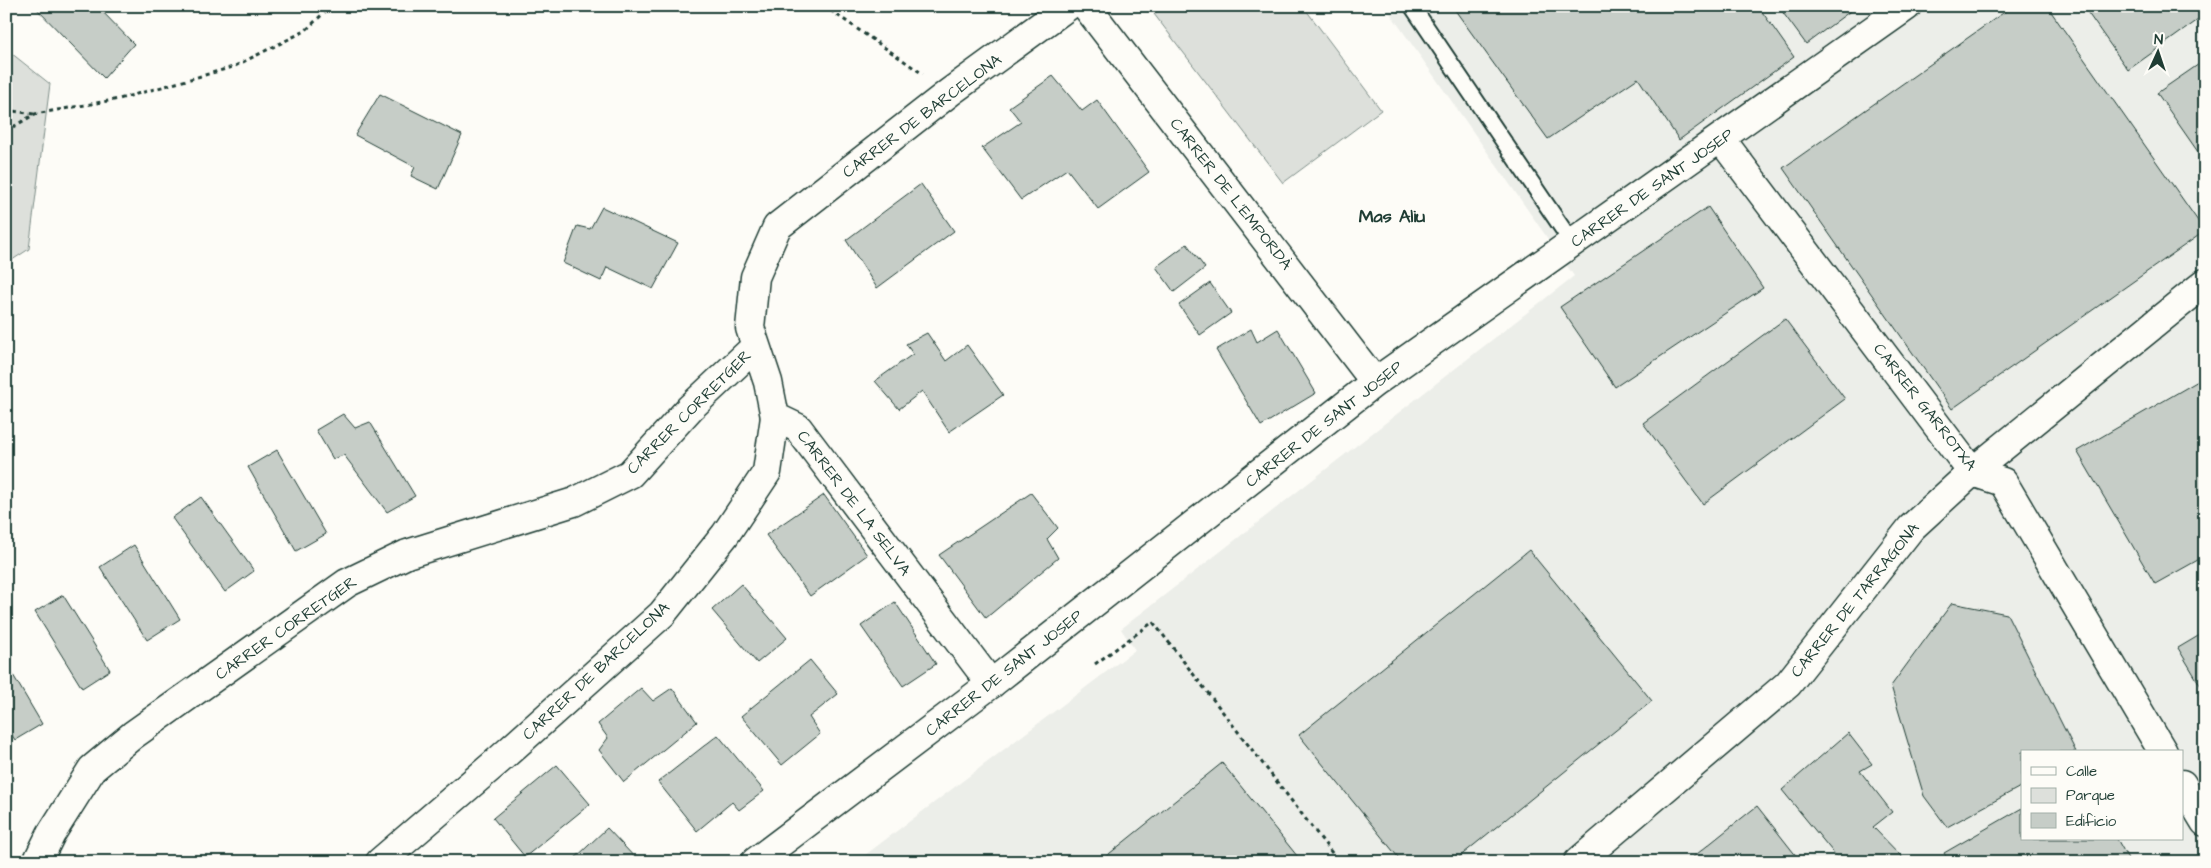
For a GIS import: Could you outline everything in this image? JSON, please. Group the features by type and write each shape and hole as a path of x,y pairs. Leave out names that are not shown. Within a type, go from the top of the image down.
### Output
{"street":[{"name":"CARRER DE BARCELONA","path":"754,347 750,328 755,277 777,227 950,92 1068,6"},
{"name":"CARRER DE L'EMPORDÀ","path":"1086,6 1375,382"},
{"name":"CARRER DE SANT JOSEP","path":"755,862 991,684 1375,382 1573,244 1907,6"},
{"name":"CARRER GARROTXA","path":"1721,139 1972,472 2003,482 2162,750"},
{"name":"CARRER DE TARRAGONA","path":"1578,862 1788,684 1911,528 1972,472 2205,283"},
{"path":"754,347 768,382 775,417"},
{"name":"CARRER CORRETGER","path":"36,862 51,834 92,769 133,735 347,583 407,554 574,502 630,474 690,408 754,347"},
{"name":"CARRER DE BARCELONA","path":"380,862 499,760 662,614 725,535 768,472 775,417"},
{"name":"CARRER DE LA SELVA","path":"775,417 798,428 991,684"},
{"path":"2184,787 2205,822"}],"lane":[{"path":"1412,6 1573,244"}],"path":[{"path":"6,110 34,114 119,99 233,67 305,31 331,6"},
{"path":"824,6 950,92"},
{"path":"6,131 34,114"},
{"path":"1095,664 1153,622 1338,862"}],"shaded area":[{"path":"1385,6 2205,6 2205,862 856,862 1135,650 1121,629 1574,276"}],"green space":[{"path":"1164,6 1303,6 1381,110 1283,183 1154,14"},
{"path":"6,49 50,84 29,249 6,264"}],"building":[{"path":"34,6 97,6 134,44 104,78"},
{"path":"1452,6 1758,6 1794,57 1679,140 1638,78 1548,139"},
{"path":"1778,6 1857,6 1806,44"},
{"path":"2013,6 2047,6 2205,231 1952,409 1783,168"},
{"path":"2083,6 2205,6 2205,15 2128,70"},
{"path":"2205,60 2205,162 2157,93"},
{"path":"1053,76 1082,111 1097,100 1149,172 1098,209 1067,169 1021,200 982,148 1021,122 1009,107"},
{"path":"380,94 462,135 438,189 411,176 415,167 355,135"},
{"path":"921,184 954,231 877,288 846,240"},
{"path":"602,207 678,243 653,289 607,267 601,281 563,263 577,226 590,229"},
{"path":"1708,207 1763,288 1615,387 1560,307"},
{"path":"1187,244 1205,268 1174,292 1156,267"},
{"path":"1210,283 1231,313 1200,335 1179,305"},
{"path":"1785,319 1845,399 1703,504 1643,423"},
{"path":"1251,329 1257,342 1278,329 1316,393 1261,426 1216,350"},
{"path":"927,333 946,361 967,345 1003,395 949,432 922,391 899,409 875,381 913,354 906,344"},
{"path":"2205,377 2205,556 2155,584 2077,451"},
{"path":"343,414 355,428 370,422 415,496 387,512 344,455 333,459 316,430"},
{"path":"277,450 326,534 296,551 248,467"},
{"path":"1031,493 1058,528 1047,539 1058,558 986,618 939,555"},
{"path":"824,495 867,555 810,596 766,535"},
{"path":"201,497 254,571 225,592 172,518"},
{"path":"134,545 180,619 147,640 100,567"},
{"path":"1529,550 1652,701 1453,862 1402,862 1299,735"},
{"path":"741,584 787,638 757,663 712,610"},
{"path":"63,595 110,670 82,688 35,612"},
{"path":"895,602 936,664 903,686 861,626"},
{"path":"1952,603 2007,614 2075,750 2021,750 2021,787 1947,827 1924,796 1891,686"},
{"path":"2205,632 2205,693 2178,648"},
{"path":"810,660 838,694 809,717 820,734 782,765 741,716"},
{"path":"6,663 42,724 15,740 6,726"},
{"path":"641,688 653,701 672,688 697,722 624,782 599,750 608,738 598,724"},
{"path":"1848,733 1872,764 1860,771 1892,812 1873,827 1903,858 1901,862 1841,862 1782,790"},
{"path":"718,735 764,791 739,810 732,802 697,831 658,782"},
{"path":"1222,763 1302,862 1099,862"},
{"path":"557,765 590,804 525,857 493,818"},
{"path":"1757,806 1801,862 1687,862"},
{"path":"2021,809 2021,840 2118,840 2130,862 1949,862 1944,853"},
{"path":"607,828 639,862 571,862"}],"district":[{"name":"Mas Aliu","path":"1392,216"}]}
